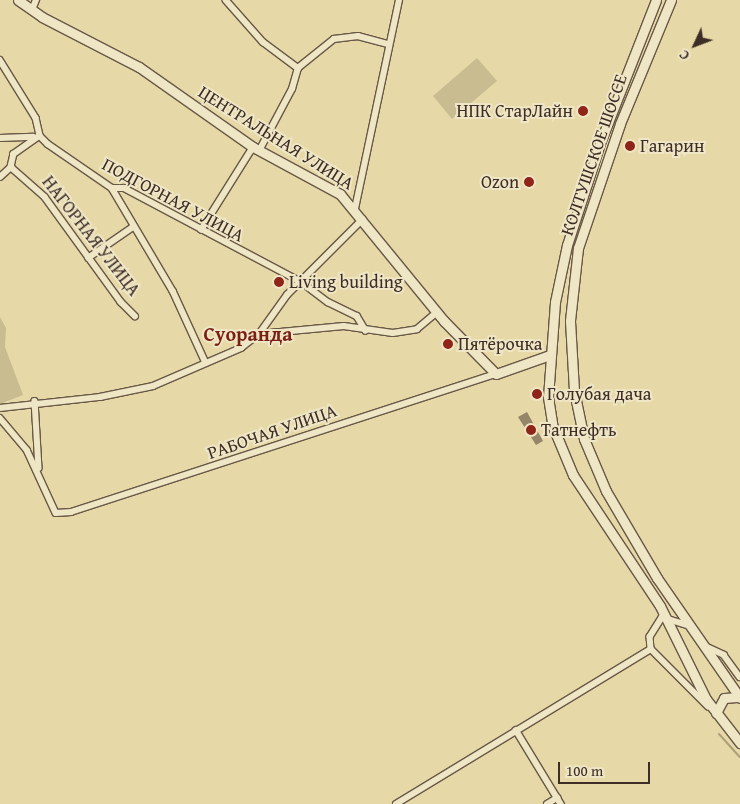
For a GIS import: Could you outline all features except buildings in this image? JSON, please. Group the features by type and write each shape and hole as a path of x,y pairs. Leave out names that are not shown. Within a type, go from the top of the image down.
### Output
{"main road":[{"name":"ЦЕНТРАЛЬНАЯ УЛИЦА","path":"18,0 32,10 139,67 256,149 317,178 356,209 437,312 496,374"},
{"name":"КОЛТУШСКОЕ ШОССЕ","path":"656,0 574,220 555,302 548,396 553,427 563,456 667,618 716,713 740,743"},
{"name":"КОЛТУШСКОЕ ШОССЕ","path":"671,0 592,199 573,274 570,321 574,391 593,465 689,626 740,698"},
{"path":"496,374 550,355"},
{"path":"716,713 724,698 740,698"}],"street":[{"path":"32,10 36,0"},
{"path":"226,0 263,42 298,68"},
{"path":"356,209 388,44 399,0"},
{"path":"201,230 256,149 292,89 298,68 334,38 358,36 388,44"},
{"path":"0,60 36,118 40,136 0,138"},
{"name":"ПОДГОРНАЯ УЛИЦА","path":"40,136 112,188 124,188 300,281 328,302 357,316 366,331"},
{"path":"0,177 11,167 14,154 33,137"},
{"name":"НАГОРНАЯ УЛИЦА","path":"11,167 45,196 88,258 135,316"},
{"path":"112,188 133,227 173,291 205,361"},
{"path":"0,408 34,401 130,392 160,383 205,361 242,348 259,334 300,281 363,219"},
{"path":"88,258 133,227"},
{"path":"259,334 344,326 366,331 393,333 416,329 437,312"},
{"name":"РАБОЧАЯ УЛИЦА","path":"39,470 56,513 71,512 496,374"},
{"path":"34,401 39,470"},
{"path":"0,418 39,470"},
{"path":"651,649 653,629 667,618 689,626"},
{"path":"703,645 724,656 740,675"},
{"path":"651,649 716,713"},
{"path":"396,804 651,649"},
{"path":"516,730 561,804"},
{"path":"547,804 557,798"}],"shaded area":[{"path":"477,58 497,81 452,119 433,96"},
{"path":"0,317 6,328 5,347 23,395 0,404"}],"waterway":[{"path":"719,734 740,757"}],"place":[{"name":"НПК СтарЛайн","path":"583,111"},
{"name":"Гагарин","path":"630,146"},
{"name":"Ozon","path":"529,182"},
{"name":"Living building","path":"279,282"},
{"name":"Пятёрочка","path":"448,344"},
{"name":"Голубая дача","path":"537,394"},
{"name":"Татнефть","path":"531,430"}],"district":[{"name":"Суоранда","path":"248,333"}]}
